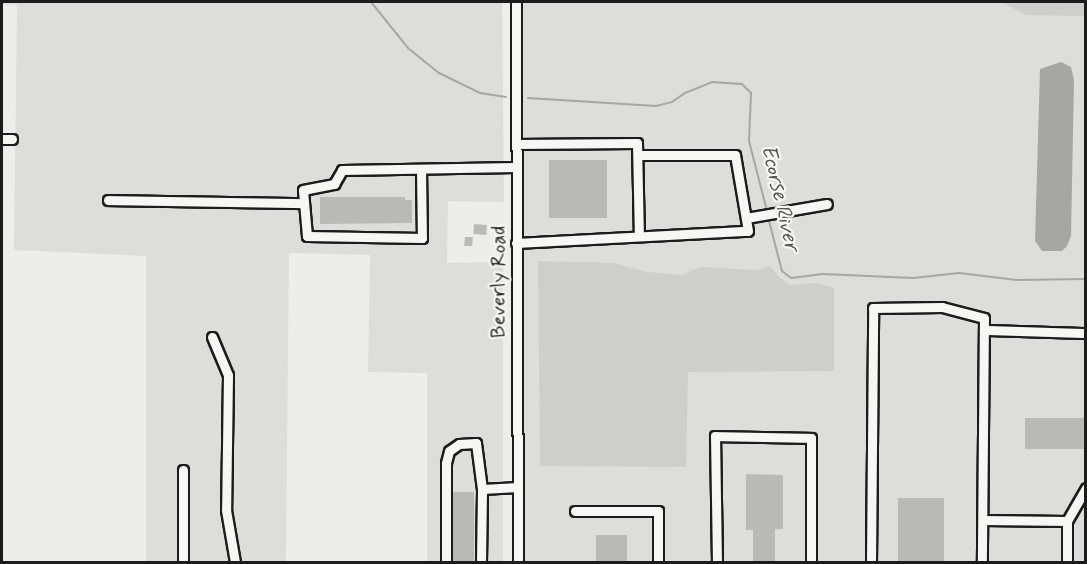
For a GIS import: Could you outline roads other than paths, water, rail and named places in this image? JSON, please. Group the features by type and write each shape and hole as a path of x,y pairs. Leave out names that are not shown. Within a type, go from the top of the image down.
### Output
{"street":[{"name":"Beverly Road","path":"516,2 518,562"},
{"path":"2,139 12,139"},
{"path":"516,144 637,143 639,236"},
{"path":"516,243 748,231 735,156 638,155"},
{"path":"421,169 422,238 307,236 303,189 334,184 342,170 516,167"},
{"path":"108,200 304,203"},
{"path":"746,218 827,204"},
{"path":"871,562 873,308 942,308 984,318 982,562"},
{"path":"984,330 1086,333"},
{"path":"212,337 228,375 226,510 235,562"},
{"path":"717,562 716,436 810,438 811,562"},
{"path":"446,562 446,464 449,451 459,444 476,443 482,489 481,562"},
{"path":"183,470 183,562"},
{"path":"482,489 518,487"},
{"path":"1067,562 1067,521 1086,488"},
{"path":"575,511 658,511 658,562"},
{"path":"982,520 1067,521"}],"waterway":[{"name":"Ecorse River","path":"371,2 408,48 439,73 480,93 506,97"},
{"name":"Ecorse River","path":"528,98 656,106 672,102 685,93 712,82 742,84 751,93 749,141 767,211"},
{"name":"Ecorse River","path":"768,217 782,271 791,278 823,274 913,278 959,273 1017,280 1086,279"}]}
